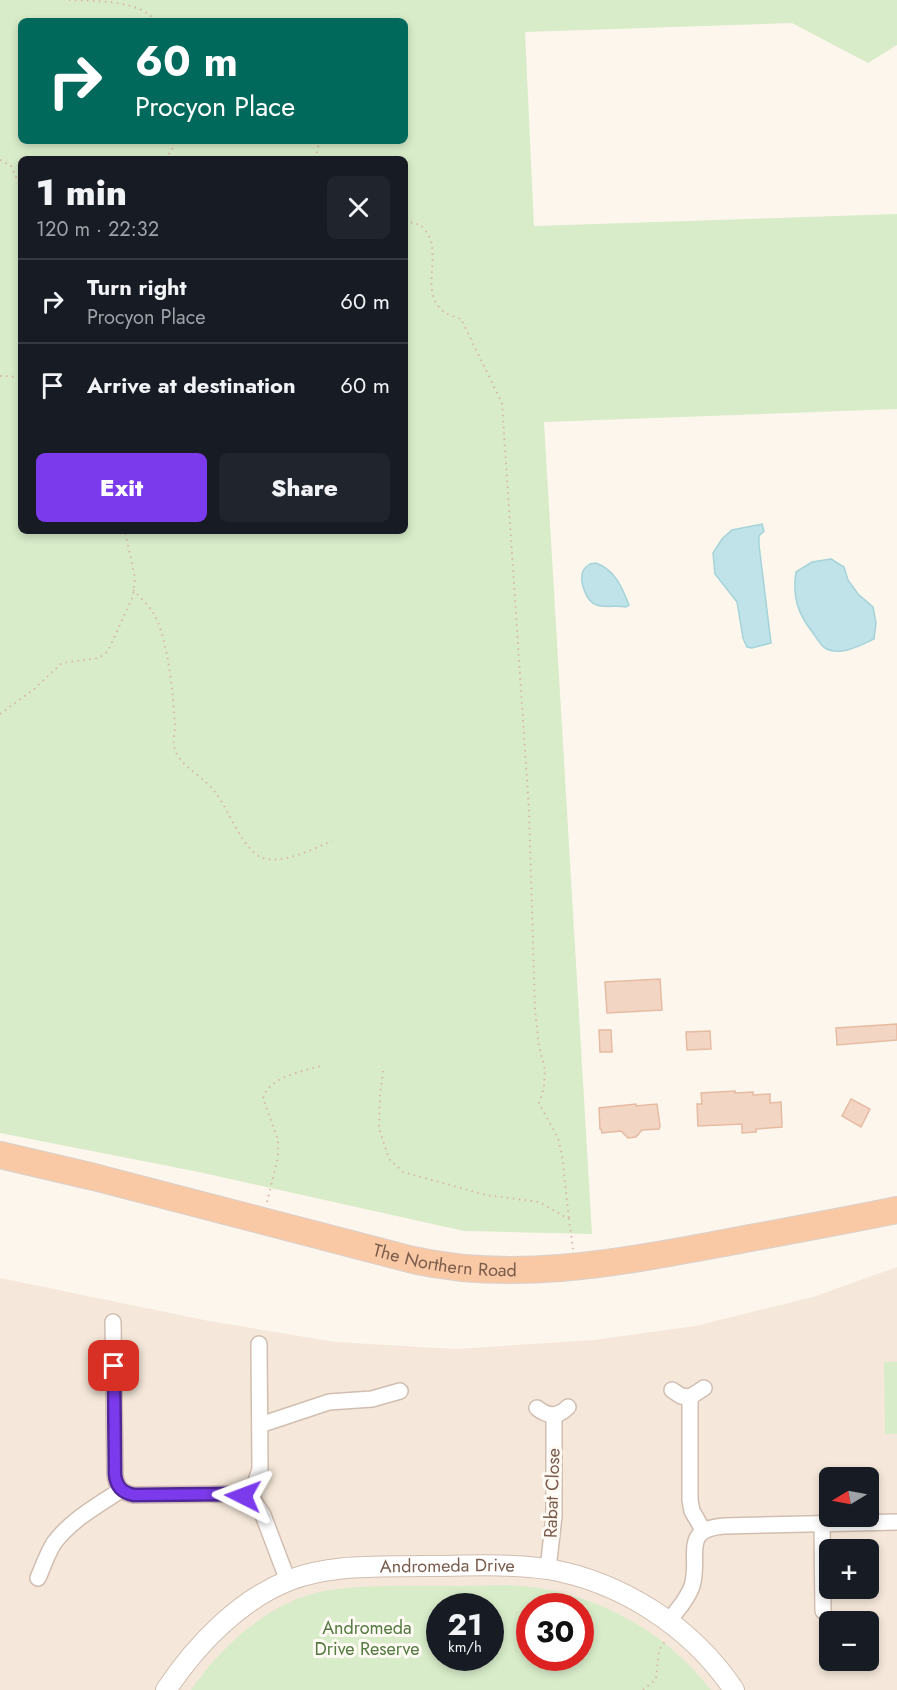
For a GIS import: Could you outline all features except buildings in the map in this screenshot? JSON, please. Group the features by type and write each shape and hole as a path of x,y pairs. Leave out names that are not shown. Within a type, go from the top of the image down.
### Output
{"highway":[{"name":"The Northern Road","path":"0,1155 94,1177 359,1247 447,1267 494,1271 576,1267 658,1255 897,1210"}],"street":[{"path":"113,1322 115,1474 121,1490 134,1495 230,1494 250,1499 263,1515 288,1581"},
{"path":"250,1499 260,1469 259,1344"},
{"path":"672,1390 681,1396 690,1397 704,1388"},
{"path":"260,1425 329,1402 372,1399 400,1390"},
{"path":"690,1397 690,1500 692,1511 703,1530"},
{"path":"537,1408 545,1414 554,1416 568,1407"},
{"name":"Rabat Close","path":"548,1569 554,1516 554,1416"},
{"path":"38,1578 48,1553 63,1533 91,1510 121,1490"},
{"path":"879,1522 897,1522"},
{"path":"668,1631 689,1592 693,1580 695,1541 703,1530 724,1526 819,1523"},
{"path":"822,1527 823,1611"},
{"name":"Andromeda Drive","path":"166,1690 185,1663 214,1632 254,1599 288,1581 327,1570 351,1567 486,1566 548,1569 617,1591 668,1631 700,1648 734,1690"}],"path":[{"path":"69,0 124,2 153,18"},
{"path":"0,160 4,160 11,166 18,181"},
{"path":"408,222 420,225 429,237 432,251 431,278 434,298 444,312 461,319 502,403 529,810 535,1010 539,1046 545,1070 544,1088 539,1102 558,1138 576,1267"},
{"path":"0,376 18,377"},
{"path":"0,714 34,689 62,663 99,658 108,651 129,603 135,578 126,534"},
{"path":"133,590 153,614 163,640 173,699 174,746 181,761 216,792 254,854 266,859 292,856 332,841"},
{"path":"263,1221 278,1156 278,1140 263,1098 265,1091 282,1079 324,1065"},
{"path":"383,1071 379,1128 389,1159 403,1172 486,1195 539,1202 569,1219"},
{"path":"643,1690 656,1679 659,1650 668,1631"}],"shaded area":[{"path":"897,1267 897,1690 0,1690 0,1278 209,1321 335,1342 456,1349 594,1340 695,1326 813,1297"}],"green space":[{"path":"0,0 897,0 897,45 868,63 792,23 525,32 534,226 897,214 897,409 544,422 592,1234 464,1231 199,1172 0,1133"},
{"path":"884,1362 897,1362 897,1434 885,1434"},
{"name":"Andromeda Drive Reserve","path":"509,1585 562,1593 516,1593 516,1671 594,1671 594,1603 622,1615 647,1630 692,1668 711,1690 191,1690 229,1645 276,1609 312,1594 368,1586"}],"water":[{"path":"762,524 764,531 759,536 759,545 771,643 752,648 747,647 743,638 737,602 715,574 713,553 722,539 732,530"},
{"path":"831,559 844,567 848,580 858,594 873,607 876,623 874,639 844,651 831,650 821,645 803,619 797,605 796,572 812,562"},
{"path":"596,563 613,575 629,605 626,607 600,606 590,600 584,591 582,575 586,567"}],"route":[{"path":"114,1366 115,1474 121,1490 134,1495 237,1494 243,1496"}]}
